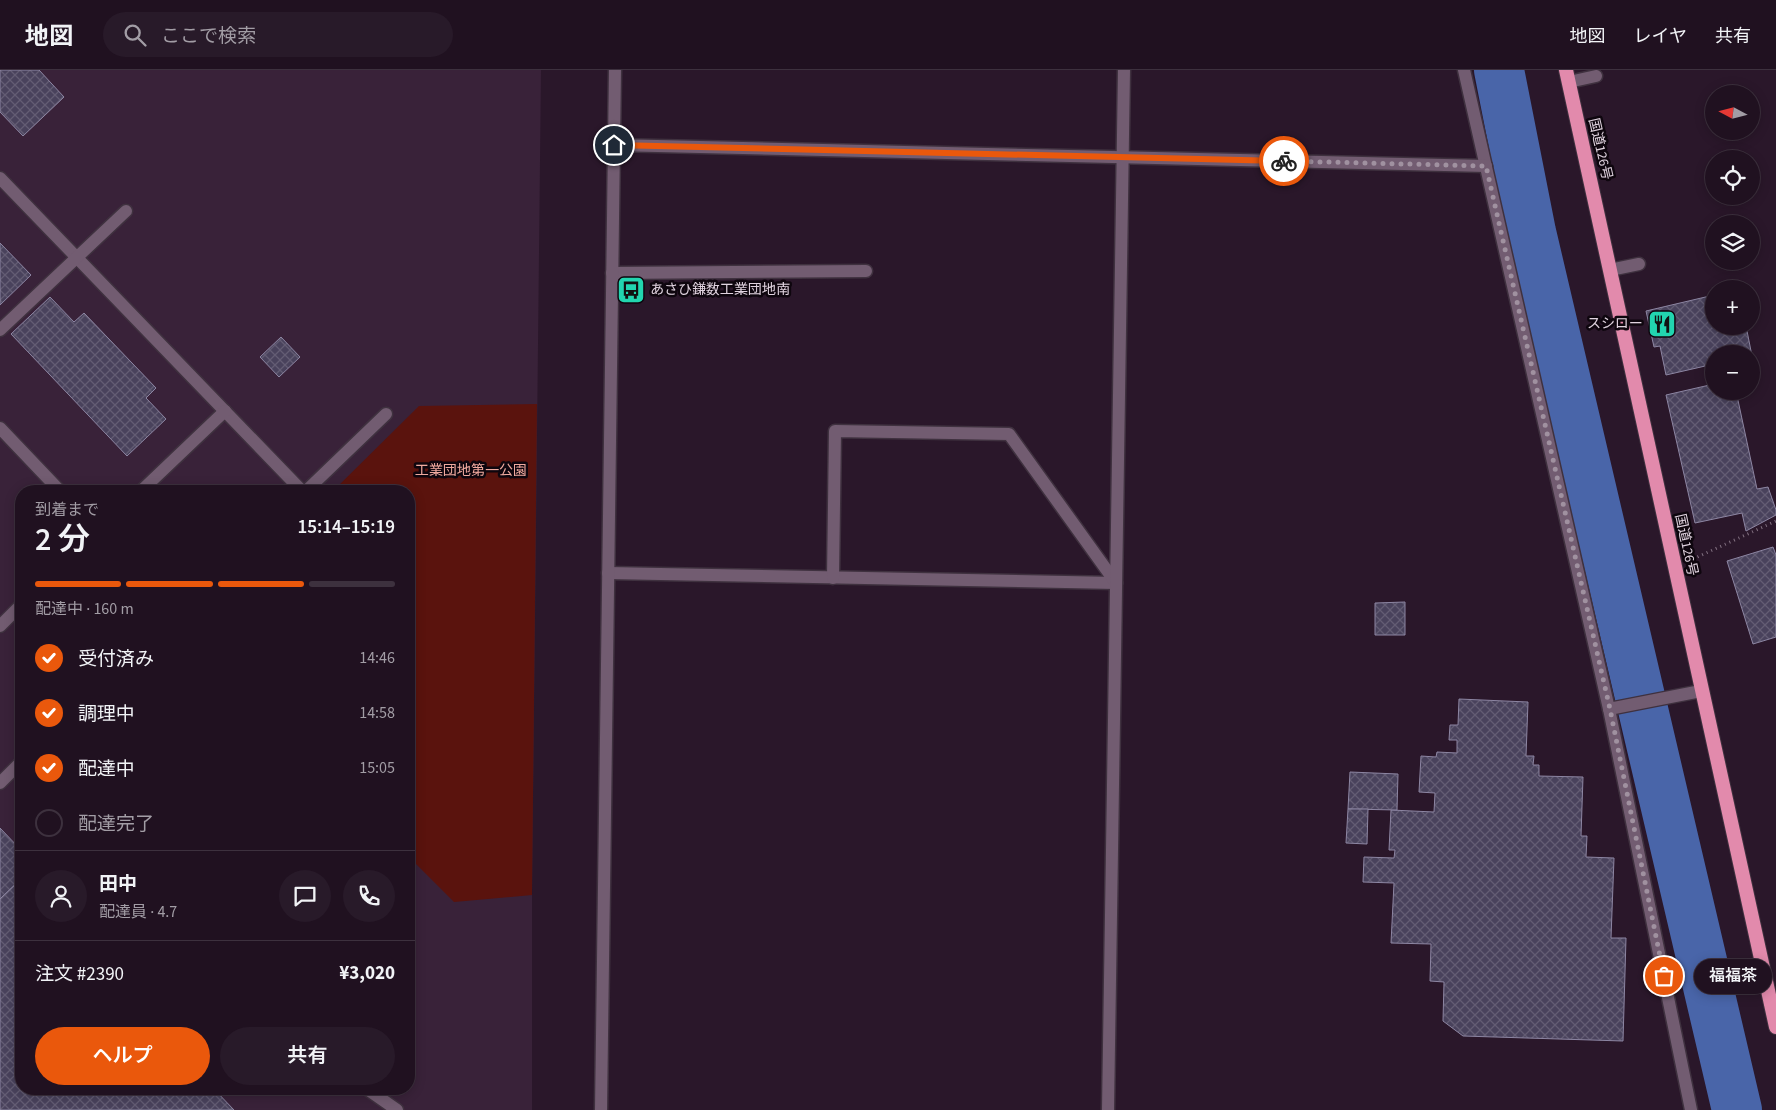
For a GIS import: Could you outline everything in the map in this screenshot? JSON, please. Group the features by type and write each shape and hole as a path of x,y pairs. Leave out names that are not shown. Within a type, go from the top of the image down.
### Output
{"highway":[{"name":"国道126号","path":"1567,76 1776,1027"}],"street":[{"path":"601,1110 615,70"},
{"path":"1108,1110 1124,70"},
{"path":"1464,70 1610,709 1690,1110"},
{"path":"1567,76 1596,76"},
{"path":"614,145 1486,166"},
{"path":"0,178 296,485"},
{"path":"0,330 126,211"},
{"path":"1610,270 1639,264"},
{"path":"612,273 866,271"},
{"path":"147,485 225,411"},
{"path":"312,485 386,414"},
{"path":"0,428 54,485"},
{"path":"834,578 834,431 1009,434 1116,583"},
{"path":"608,574 1116,583"},
{"path":"0,626 15,611"},
{"path":"1610,709 1701,691"},
{"path":"0,783 15,768"},
{"path":"376,1095 397,1110"}],"path":[{"path":"1675,568 1776,521"}],"shaded area":[{"path":"0,70 541,70 532,895 532,1110 0,1110"}],"green space":[{"name":"工業団地第一公園","path":"537,404 532,895 454,902 415,863 415,485 339,485 419,406"}],"building":[{"path":"0,70 39,70 64,97 23,136 0,112"},
{"path":"0,243 31,275 0,305"},
{"path":"50,297 74,322 84,313 156,388 146,398 166,419 127,456 11,334"},
{"path":"1705,297 1705,335 1748,335 1750,345 1705,345 1705,366 1666,375 1660,346 1654,347 1646,311"},
{"path":"281,337 300,357 279,377 260,357"},
{"path":"1705,386 1705,400 1738,400 1757,489 1768,487 1776,515 1746,531 1742,513 1695,523 1666,395"},
{"path":"1773,547 1776,555 1776,637 1753,644 1727,561"},
{"path":"1405,602 1405,635 1375,635 1375,603"},
{"path":"1459,699 1528,702 1526,756 1534,756 1533,765 1539,765 1539,776 1583,777 1581,836 1587,836 1586,857 1614,858 1611,938 1626,938 1623,1041 1463,1036 1443,1021 1444,982 1430,981 1431,944 1391,943 1394,883 1363,882 1364,857 1394,858 1395,850 1389,850 1391,810 1434,812 1435,793 1419,792 1421,756 1436,757 1437,752 1457,753 1457,740 1449,740 1450,725 1458,725"},
{"path":"1350,772 1398,774 1397,810 1348,809"},
{"path":"1348,809 1368,809 1367,844 1346,843"},
{"path":"0,828 15,844 15,885 0,899"},
{"path":"15,885 15,1095 220,1095 234,1110 0,1110 0,899"}],"waterway":[{"path":"1499,70 1531,232 1737,1110"}],"way so far":[{"path":"1284,161 1486,166 1610,709 1664,976"}],"place":[{"name":"あさひ鎌数工業団地南","path":"631,290"},
{"name":"スシロー","path":"1662,324"},
{"name":"福福茶","path":"1664,976"}],"route":[{"path":"614,145 1284,161"}]}
